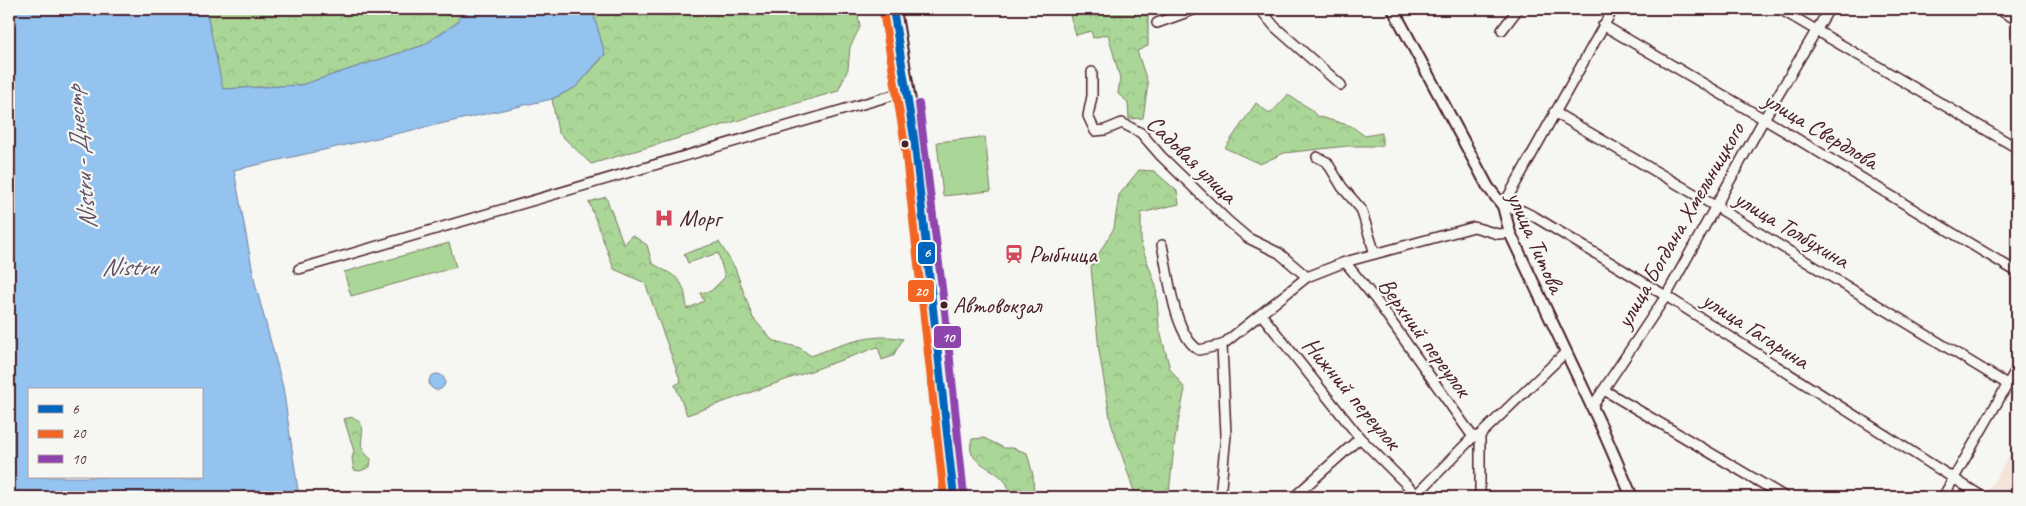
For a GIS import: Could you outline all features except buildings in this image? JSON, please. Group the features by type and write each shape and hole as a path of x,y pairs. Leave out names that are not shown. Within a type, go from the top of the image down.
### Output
{"main road":[{"path":"893,9 907,91 933,298 954,497"}],"street":[{"path":"1157,23 1196,9"},
{"path":"1260,9 1275,27 1341,85"},
{"name":"улица Титова","path":"1393,9 1488,187 1503,206 1510,233 1565,354 1592,407 1630,496"},
{"path":"1502,30 1518,9"},
{"path":"1503,206 1612,9"},
{"path":"1780,9 2017,148"},
{"name":"улица Богдана Хмельницкого","path":"1592,407 1666,296 1764,119 1829,9"},
{"path":"1998,9 2017,20"},
{"name":"улица Свердлова","path":"1603,25 1764,119 2017,272"},
{"name":"Садовая улица","path":"1092,72 1092,96 1088,116 1095,131 1105,130 1122,123 1141,133 1161,156 1228,222 1248,238 1279,253 1307,277"},
{"path":"299,269 907,91"},
{"name":"улица Толбухина","path":"1554,112 1715,206 2007,384"},
{"path":"1317,157 1327,162 1342,187 1360,209 1375,254"},
{"name":"улица Гагарина","path":"1503,206 1523,211 1535,217 1666,296 1952,480 1982,497"},
{"path":"1162,245 1177,314 1188,339 1193,347 1199,350 1222,344 1307,277 1345,262 1474,227 1498,234 1510,233"},
{"name":"Верхний переулок","path":"1345,262 1376,300 1476,436"},
{"name":"Нижний переулок","path":"1261,314 1360,438 1416,496"},
{"path":"1220,497 1226,436 1222,344"},
{"path":"1416,496 1476,436 1565,354"},
{"path":"1943,497 2017,368"},
{"path":"1604,390 1785,497"},
{"path":"1476,436 1480,497"},
{"path":"1294,497 1360,438"}],"shaded area":[{"path":"2017,443 2017,497 1993,497 1987,493"}],"green space":[{"path":"206,9 458,9 460,21 424,45 301,85 222,89"},
{"path":"592,9 857,9 860,27 850,47 848,69 838,91 591,164 558,132 552,99 576,87 605,55"},
{"path":"1088,9 1148,9 1148,46 1137,51 1148,84 1143,118 1129,119 1128,102 1118,94 1120,78 1108,34 1093,38 1091,31 1076,35 1069,12"},
{"path":"1288,95 1309,108 1317,116 1351,126 1365,136 1382,133 1382,146 1347,146 1284,153 1260,164 1225,148 1256,103 1270,114"},
{"path":"985,137 991,191 943,196 937,142"},
{"path":"1139,170 1154,171 1177,191 1179,204 1141,213 1141,244 1156,286 1159,327 1170,369 1185,389 1175,438 1169,493 1171,497 1136,497 1111,423 1099,351 1091,267 1114,228 1119,195"},
{"path":"606,197 624,245 632,235 647,245 652,263 674,276 681,284 686,298 687,309 704,301 700,293 711,291 725,277 718,253 688,263 684,254 719,242 735,268 753,318 772,340 800,348 811,356 868,338 891,337 903,339 893,356 882,360 878,347 687,415 675,385 681,382 645,283 614,269 589,202"},
{"path":"449,243 456,267 351,296 344,272"},
{"path":"353,417 362,427 362,447 371,459 370,467 360,471 354,470 352,459 354,451 344,419"},
{"path":"984,438 1004,448 1013,448 1027,453 1033,475 1034,497 1012,497 1008,485 1003,479 975,458 971,447 972,439"}],"water":[{"name":"Nistru","path":"9,9 206,9 223,89 301,85 424,45 459,21 458,9 592,9 605,54 576,87 552,99 234,170 255,283 283,387 299,497 11,497 9,481"},
{"path":"437,374 445,382 437,390 429,382"}],"transit line":[{"name":"6","path":"893,9 914,138 954,497"},
{"name":"20","path":"883,11 904,139 944,497"},
{"name":"10","path":"919,104 945,312 964,496"}],"place":[{"name":"Морг","path":"664,218"},
{"name":"Рыбница","path":"1014,254"},
{"name":"Автовокзал","path":"944,305"}],"water label":[{"name":"Nistru - Днестр","path":"80,158"}]}
